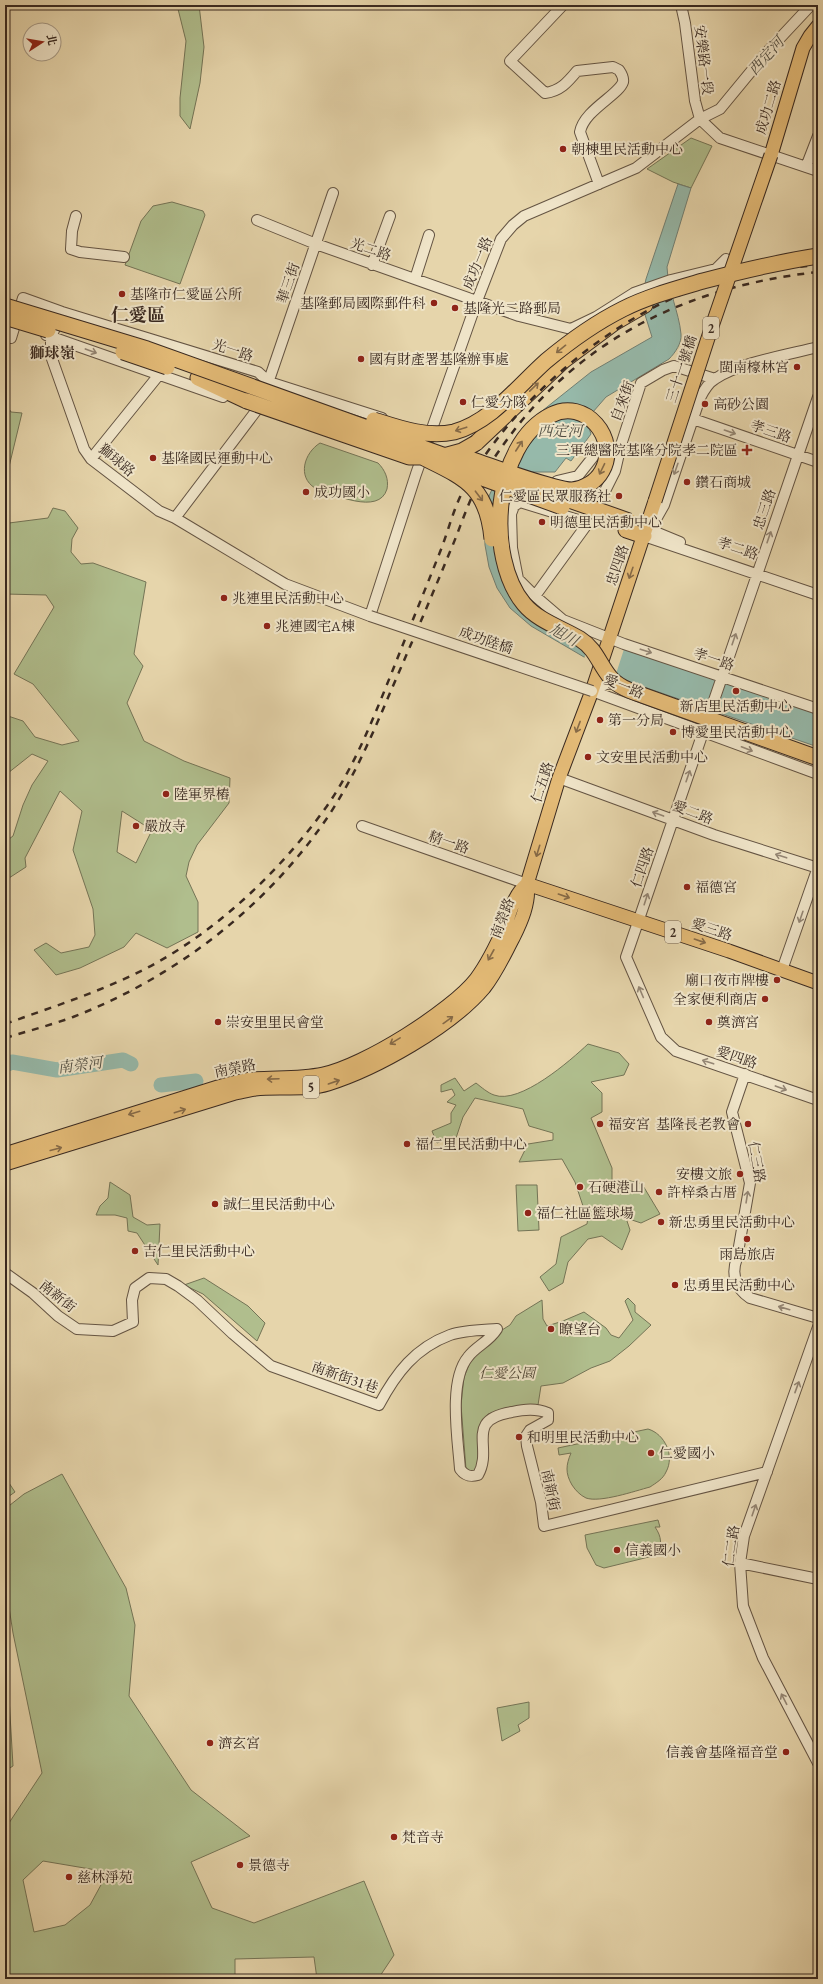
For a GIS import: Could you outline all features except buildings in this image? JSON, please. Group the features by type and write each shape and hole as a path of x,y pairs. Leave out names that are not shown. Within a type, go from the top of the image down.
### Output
{"highway":[{"path":"5,306 234,375 405,430 432,433 453,432 468,427 491,412 557,353 590,327 631,305 677,283 818,256"},
{"path":"198,378 247,401 389,451 418,458 440,457 462,451 476,443 544,378 598,334 677,283"},
{"path":"10,320 91,341 198,378 417,465 627,525"},
{"path":"147,349 446,456 647,532"},
{"path":"446,456 470,459 491,466 506,472 513,474 527,479 566,490 581,488 594,482 598,477 606,459 605,439 599,427 590,418 574,411 551,415 526,436 510,462 508,469 506,475 501,504 501,544 507,574 524,604 536,615 582,640 594,651 610,677 621,686 642,695 818,758"},
{"path":"417,465 459,476 470,484 482,499 489,514 496,569 508,595 519,610 532,622 567,640 588,654 606,681 612,687 640,700 818,764"}],"main road":[{"name":"成功二路","path":"771,155 803,48 818,26"},
{"name":"三十一號橋","path":"655,502 710,332 771,155"},
{"name":"忠四路","path":"607,638 647,532 655,502"},
{"name":"2","path":"592,691 607,638"},
{"name":"仁五路","path":"527,884 559,778 592,691"},
{"name":"愛三路","path":"527,884 638,920 818,983"},
{"name":"南榮路","path":"5,1154 218,1087 250,1079 309,1076 340,1070 380,1050 434,1015 475,980 496,946 517,894 527,884"},
{"name":"南榮路","path":"5,1164 235,1093 256,1089 326,1084 349,1076 387,1058 449,1019 465,1007 484,988 504,956 517,929 527,898 527,884"}],"street":[{"path":"563,5 510,61 545,93 554,92 564,86 578,72 613,67 620,70 623,77 622,84 582,125 580,132 599,184"},
{"name":"安樂路一段","path":"681,5 685,23 695,101 702,120"},
{"name":"成功一路","path":"417,465 432,433 476,301 501,239 513,225 524,216 636,168 702,120 720,109 767,52 811,5"},
{"path":"702,120 720,138 818,172"},
{"path":"806,167 818,136"},
{"name":"華三街","path":"269,382 333,193"},
{"path":"76,216 72,231 71,249 80,252 124,257"},
{"path":"373,265 390,216"},
{"name":"光二路","path":"257,220 373,265 519,316 571,329 634,293 677,283 716,269 726,259"},
{"path":"414,279 429,236"},
{"name":"光一路","path":"10,320 23,298 62,312 258,372 269,382 432,433"},
{"path":"51,337 62,312"},
{"path":"11,338 10,320 51,337 158,376 199,388 256,410 417,465 370,616"},
{"name":"獅球路","path":"51,337 51,356 84,449 91,459 159,511 175,518 285,584"},
{"path":"715,379 748,365 818,348"},
{"name":"自來街","path":"599,503 615,472 621,445 641,383 663,370 674,366 715,379"},
{"path":"91,459 158,376"},
{"name":"忠四路","path":"647,532 664,505 702,394 715,379"},
{"path":"175,518 256,410 269,382"},
{"name":"忠三路","path":"710,713 818,397"},
{"name":"孝三路","path":"693,419 818,462"},
{"path":"557,482 578,476 597,452"},
{"path":"535,596 588,523 520,502 511,514 512,548 516,572 521,585 563,620 607,638"},
{"path":"647,532 757,572"},
{"name":"孝二路","path":"757,572 818,589"},
{"name":"孝二路","path":"757,572 818,595"},
{"name":"成功陸橋","path":"285,584 370,616 592,691"},
{"name":"孝一路","path":"607,638 818,709"},
{"name":"愛一路","path":"592,691 606,684 623,683 818,750"},
{"name":"愛一路","path":"592,691 818,774"},
{"name":"仁四路","path":"657,1028 626,957 710,713"},
{"name":"愛二路","path":"559,778 714,834 818,868"},
{"name":"精一路","path":"362,826 527,884"},
{"path":"782,970 818,868"},
{"name":"愛四路","path":"657,1028 661,1037 676,1051 818,1100"},
{"name":"仁三路","path":"745,1074 732,1112 750,1183 737,1258 733,1269 740,1291 750,1298 818,1318"},
{"name":"南新街","path":"5,1273 33,1293 58,1316 77,1329 113,1331 132,1322 132,1300 135,1288 149,1278 166,1279 178,1286"},
{"name":"南新街31巷","path":"178,1286 271,1366 379,1405 405,1364 427,1348 451,1335 497,1330 487,1342 467,1357 459,1377 455,1405 460,1469 464,1474 471,1477 478,1475"},
{"name":"仁二路","path":"818,1327 744,1536 740,1564 743,1606 746,1614 764,1658 818,1763"},
{"name":"南新街","path":"478,1475 482,1468 482,1441 485,1425 490,1418 500,1414 538,1409 548,1413 548,1420 530,1430 526,1436 526,1441 544,1526 767,1472"},
{"path":"740,1564 818,1579"}],"green space":[{"path":"177,5 199,5 204,47 200,83 190,129 180,116 180,98 186,41"},
{"path":"691,138 712,146 691,188 673,182 647,169"},
{"path":"172,202 203,211 205,215 180,284 125,265 141,221 153,206"},
{"path":"5,402 11,412 22,413 7,475 5,476"},
{"path":"320,443 378,463 383,469 387,478 387,489 382,497 375,501 355,501 315,488 309,483 304,472 305,465 314,447"},
{"path":"53,508 65,511 78,528 72,539 71,552 81,564 93,563 146,582 134,654 143,666 127,703 144,741 184,761 230,778 229,803 197,845 189,862 186,876 198,902 198,932 167,948 136,933 124,947 80,968 56,975 34,950 46,943 61,953 89,947 95,935 93,909 73,850 82,811 60,791 25,858 26,867 9,878 5,871 5,842 13,836 23,805 32,785 48,761 32,754 8,773 5,768 5,715 23,721 35,737 62,745 79,741 33,684 14,674 54,607 46,595 5,594 5,525 9,523 48,518","holes":["122,811 152,830 136,863 117,852"]},
{"path":"588,1044 619,1053 629,1064 624,1075 591,1082 602,1093 602,1112 591,1118 612,1168 612,1187 625,1192 627,1180 642,1184 660,1214 641,1223 626,1218 630,1230 622,1250 602,1236 588,1239 568,1262 563,1283 549,1291 540,1277 556,1264 561,1237 587,1224 589,1210 583,1206 575,1182 562,1159 519,1162 528,1144 553,1140 553,1133 529,1126 523,1109 475,1098 463,1117 454,1144 450,1137 437,1143 432,1131 451,1123 451,1113 456,1105 447,1102 455,1095 452,1089 441,1092 441,1085 455,1078 464,1091 476,1083 494,1095 505,1096 517,1094 558,1070"},
{"path":"110,1182 130,1195 133,1217 147,1225 160,1224 158,1265 137,1233 128,1231 127,1218 115,1215 96,1215 100,1206 108,1198"},
{"name":"福仁社區籃球場","path":"516,1185 537,1185 539,1230 518,1231"},
{"path":"204,1278 248,1306 265,1323 257,1341 203,1294 184,1285"},
{"name":"仁愛公園","path":"628,1298 635,1305 635,1312 651,1325 629,1346 610,1361 591,1368 563,1383 541,1386 538,1405 505,1409 488,1414 483,1422 477,1472 470,1473 466,1469 461,1405 464,1377 472,1358 502,1330 510,1325 516,1316 542,1300 543,1319 547,1326 584,1312 606,1328 611,1335 619,1338 633,1320 625,1301"},
{"path":"648,1429 664,1441 669,1453 669,1466 659,1481 650,1487 618,1496 600,1499 586,1498 575,1489 567,1473 567,1465 571,1453 559,1455 558,1448"},
{"path":"62,1474 126,1588 135,1625 129,1696 191,1790 250,1836 191,1862 212,1908 254,1923 364,1881 394,1955 378,1979 317,1979 314,1957 235,1959 235,1979 5,1979 5,1829 42,1773 13,1633 5,1582 5,1509 24,1494","holes":["43,1861 108,1872 90,1905 65,1925 34,1932 23,1880"]},
{"path":"5,1477 15,1492 5,1499"},
{"path":"658,1520 660,1527 655,1527 660,1538 660,1548 657,1555 604,1568 596,1565 587,1548 585,1535"},
{"path":"9,1697 13,1766 5,1771 5,1698"},
{"path":"529,1702 529,1718 518,1725 520,1731 502,1741 497,1708"}],"water":[{"name":"西定河","path":"678,184 691,188 667,267 669,284 680,326 681,337 679,344 676,351 669,359 606,397 586,420 591,434 571,461 566,458 555,472 521,472 507,515 520,588 534,604 590,639 625,646 818,712 818,747 615,677 611,666 584,657 531,626 510,608 497,588 489,567 485,545 484,515 489,496 510,450 521,434 542,411 591,372 652,337 641,302 646,279"}],"pier":[{"path":"591,637 617,646 625,646 615,677 610,668 584,659"}],"waterway":[{"name":"南榮河","path":"5,1065 12,1062 57,1070 123,1060 131,1064"},
{"name":"南榮河","path":"161,1085 196,1081"}],"railway":[{"path":"5,1024 79,998 122,980 181,948 236,906 261,883 307,833 327,806 356,756 380,703 463,491 483,458 508,426 536,395 567,366 600,340 635,317 671,299 707,285 734,278 776,270 818,265"},
{"path":"5,1038 73,1017 109,1001 178,963 241,915 296,859 320,828 342,794 361,759 480,480 515,429 545,395 578,365 613,340 650,319 689,302 731,288 774,278 818,272"}],"place":[{"name":"朝棟里民活動中心","path":"563,149"},
{"name":"基隆市仁愛區公所","path":"122,294"},
{"name":"基隆郵局國際郵件科","path":"434,303"},
{"name":"基隆光二路郵局","path":"455,308"},
{"name":"國有財產署基隆辦事處","path":"361,359"},
{"name":"閩南檺林宮","path":"797,367"},
{"name":"仁愛分隊","path":"463,402"},
{"name":"高砂公園","path":"705,404"},
{"name":"三軍總醫院基隆分院孝二院區","path":"747,450"},
{"name":"基隆國民運動中心","path":"153,458"},
{"name":"鑽石商城","path":"687,482"},
{"name":"成功國小","path":"306,492"},
{"name":"仁愛區民眾服務社","path":"619,496"},
{"name":"明德里民活動中心","path":"542,522"},
{"name":"兆連里民活動中心","path":"224,598"},
{"name":"兆連國宅A棟","path":"267,626"},
{"name":"新店里民活動中心","path":"736,691"},
{"name":"第一分局","path":"600,720"},
{"name":"博愛里民活動中心","path":"673,732"},
{"name":"文安里民活動中心","path":"588,757"},
{"name":"陸軍界樁","path":"166,794"},
{"name":"嚴放寺","path":"136,826"},
{"name":"福德宮","path":"687,887"},
{"name":"廟口夜市牌樓","path":"777,980"},
{"name":"全家便利商店","path":"765,999"},
{"name":"崇安里里民會堂","path":"218,1022"},
{"name":"奠濟宮","path":"709,1022"},
{"name":"福安宮","path":"600,1124"},
{"name":"基隆長老教會","path":"748,1124"},
{"name":"福仁里民活動中心","path":"407,1144"},
{"name":"安樓文旅","path":"740,1174"},
{"name":"石硬港山","path":"580,1187"},
{"name":"許梓桑古厝","path":"659,1192"},
{"name":"誠仁里民活動中心","path":"215,1204"},
{"name":"福仁社區籃球場","path":"528,1213"},
{"name":"新忠勇里民活動中心","path":"661,1222"},
{"name":"雨島旅店","path":"747,1239"},
{"name":"吉仁里民活動中心","path":"135,1251"},
{"name":"忠勇里民活動中心","path":"675,1285"},
{"name":"瞭望台","path":"551,1329"},
{"name":"和明里民活動中心","path":"519,1437"},
{"name":"仁愛國小","path":"651,1453"},
{"name":"信義國小","path":"617,1550"},
{"name":"濟玄宮","path":"210,1743"},
{"name":"信義會基隆福音堂","path":"786,1752"},
{"name":"梵音寺","path":"394,1837"},
{"name":"景德寺","path":"240,1865"},
{"name":"慈林淨苑","path":"69,1877"}],"district":[{"name":"仁愛區","path":"138,315"},
{"name":"獅球嶺","path":"52,353"}],"water label":[{"name":"旭川","path":"564,635"}]}
